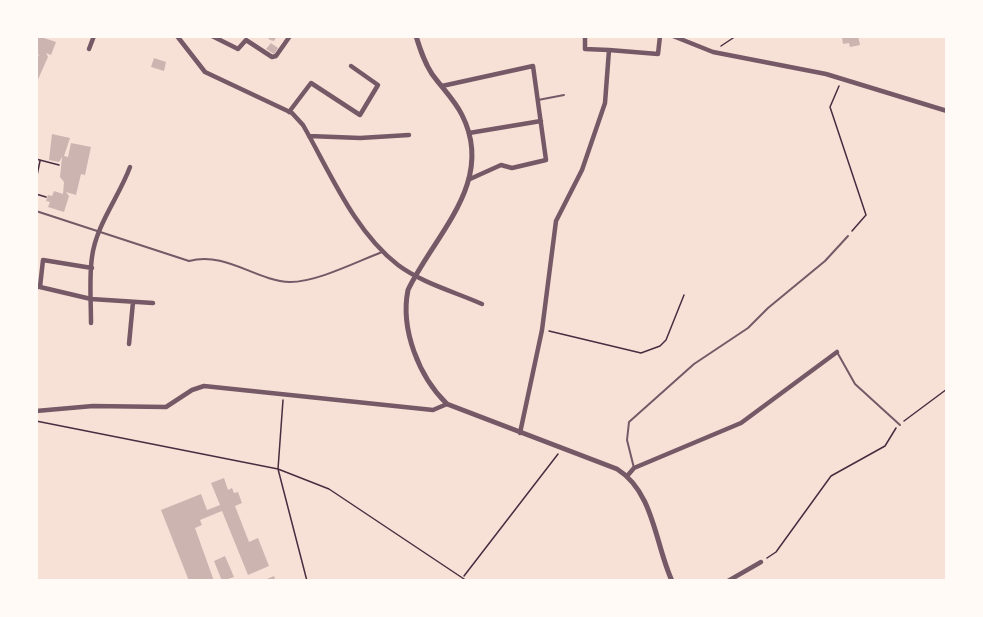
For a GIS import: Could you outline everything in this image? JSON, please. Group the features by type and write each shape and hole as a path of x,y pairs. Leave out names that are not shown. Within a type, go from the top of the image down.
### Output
{"street":[{"path":"89,49 94,36"},
{"path":"177,36 206,72 289,112 309,136 359,222 383,252 415,275 482,304"},
{"path":"212,36 238,49 246,38 272,57 276,56 290,36"},
{"path":"416,36 424,60 453,100 469,133 472,153 470,179 464,199 415,275 405,305 407,324 422,370 435,392 447,404 617,469 628,476 644,498 663,561 672,581"},
{"path":"585,36 585,49 658,54 660,36"},
{"path":"674,36 713,52 843,79 947,111"},
{"path":"520,433 542,330 556,221 582,170 605,103 609,50"},
{"path":"289,112 311,83 360,115 378,85 351,66"},
{"path":"442,87 533,66 546,160 512,168 501,165 470,179"},
{"path":"469,133 541,121"},
{"path":"309,136 360,138 409,135"},
{"path":"92,323 92,256 99,232 130,167"},
{"path":"92,268 43,260 38,286 92,299 153,303"},
{"path":"129,344 133,302"},
{"path":"628,476 634,468 741,423 837,352"},
{"path":"36,411 93,406 166,407 192,390 204,387 433,410 447,404"},
{"path":"728,581 761,562"}],"lane":[{"path":"538,100 564,95"},
{"path":"36,211 189,261 205,257 290,282 312,278 383,252"},
{"path":"634,468 627,440 626,428 629,422 694,364 748,328 768,308 825,261 848,237"},
{"path":"837,352 855,384 900,425"}],"path":[{"path":"713,52 736,36"},
{"path":"843,79 830,108 866,215 848,237"},
{"path":"36,159 59,165"},
{"path":"36,180 40,160"},
{"path":"36,194 46,197"},
{"path":"542,330 641,352 660,346 666,340 684,296"},
{"path":"761,562 776,552 831,476 885,446 900,425 947,389"},
{"path":"283,395 278,469 308,581"},
{"path":"36,421 278,469 329,489 467,581"},
{"path":"463,577 562,448"}],"building":[{"path":"38,36 56,42 51,55 46,53 48,57 36,84 36,60 39,55 36,53"},
{"path":"266,36 277,36 274,41"},
{"path":"858,36 860,45 850,47 849,43 843,44 842,37"},
{"path":"271,43 278,48 274,54 266,49"},
{"path":"154,58 166,62 164,71 151,67"},
{"path":"52,134 70,138 64,156 68,157 71,143 91,147 85,175 81,174 76,195 66,192 69,196 64,212 48,207 50,202 46,201 48,195 52,196 54,191 63,194 64,182 60,177 62,157 59,162 49,160"},
{"path":"224,478 228,490 232,488 234,493 238,492 242,503 235,506 249,542 258,538 269,566 248,575 222,511 200,520 202,525 195,528 214,581 189,581 161,510 201,494 207,510 220,505 211,483"},
{"path":"225,556 234,577 222,581 214,561"},
{"path":"274,576 276,581 262,581"}]}
